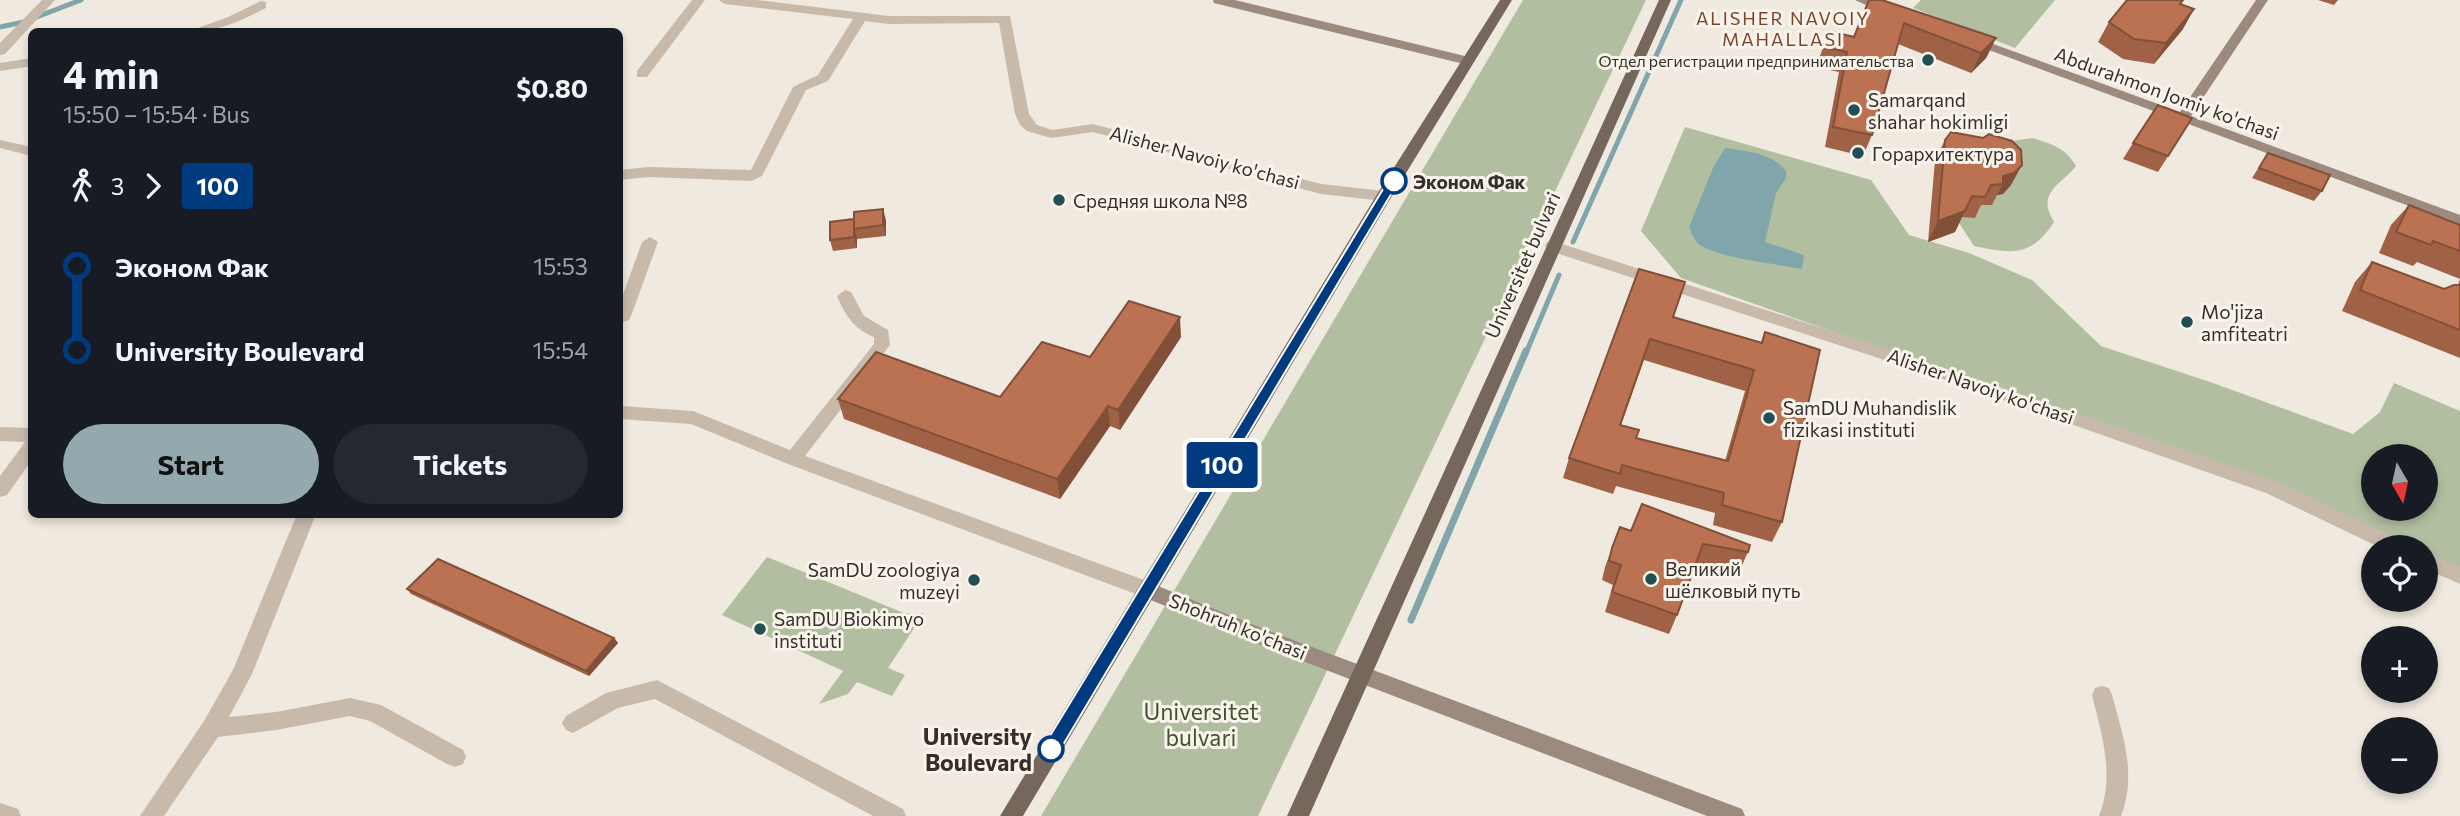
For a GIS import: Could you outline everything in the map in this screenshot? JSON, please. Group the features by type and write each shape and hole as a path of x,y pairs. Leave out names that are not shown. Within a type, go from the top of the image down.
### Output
{"main road":[{"path":"1219,0 1468,61"},
{"path":"1011,816 1384,196 1506,0"},
{"name":"Universitet bulvari","path":"1298,816 1665,0"},
{"path":"1861,0 1902,15"},
{"path":"2182,119 2262,0"},
{"name":"Abdurahmon Jomiy ko'chasi","path":"1960,37 2460,219"},
{"name":"Shohruh ko'chasi","path":"1148,590 1362,675 1734,816"}],"street":[{"path":"0,51 49,0"},
{"path":"642,74 699,0"},
{"path":"623,175 648,172 751,176 757,173 800,87 823,78 861,16 725,0"},
{"path":"207,28 225,23 261,5"},
{"name":"Alisher Navoiy ko'chasi","path":"861,16 889,20 1005,19 1022,114 1032,128 1051,134 1093,128 1321,189 1384,196"},
{"path":"0,36 29,23"},
{"path":"0,67 28,63"},
{"path":"0,144 28,151"},
{"path":"623,316 650,242"},
{"name":"Alisher Navoiy ko'chasi","path":"1553,246 1961,379 2273,488 2372,535"},
{"path":"794,459 805,441 882,345 882,334 867,328 855,318 845,296"},
{"name":"Shohruh ko'chasi","path":"623,413 693,418 794,459 1148,590"},
{"path":"0,434 28,435"},
{"path":"0,490 28,452"},
{"path":"151,816 212,728 242,674 305,518"},
{"path":"2438,566 2460,576"},
{"path":"573,723 614,700 657,689 895,816"},
{"path":"2102,695 2121,781 2116,804 2110,816"},
{"path":"212,728 276,721 350,707 374,712 455,757"},
{"path":"0,813 9,816"}],"green space":[{"name":"Universitet bulvari","path":"1523,0 1646,0 1258,816 1041,816"},
{"path":"1921,0 2055,0 2015,48 1913,8"},
{"path":"1685,127 1871,180 1909,235 1969,253 2032,280 2101,346 2353,434 2380,412 2394,383 2460,411 2460,574 2438,564 2438,535 2376,535 2275,488 1681,278 1641,231"},
{"path":"2032,138 2063,151 2076,166 2049,196 2049,212 2054,222 2037,242 2020,250 2000,251 1974,246 1952,212 2012,141"},
{"path":"767,557 904,613 924,613 888,668 905,675 892,696 857,682 848,694 819,704 843,671 722,615"}],"water":[{"path":"1725,148 1766,156 1786,171 1786,178 1776,193 1765,242 1804,255 1802,269 1720,254 1700,245 1695,239 1689,227 1713,168"}],"building":[{"path":"1869,0 1882,0 1996,38 1981,53 1904,23 1872,135 1833,127 1847,52 1824,47 1829,31 1854,37"},
{"path":"2127,0 2183,0 2180,4 2194,9 2166,43 2134,39 2109,22"},
{"path":"2158,105 2192,118 2168,156 2133,143"},
{"path":"1951,132 1983,138 1989,134 2012,141 2021,150 2022,165 2014,173 2003,176 2003,184 1991,185 1985,197 1972,196 1965,211 1938,221 1945,140"},
{"path":"2268,153 2330,175 2322,191 2259,168"},
{"path":"2409,205 2460,225 2460,251 2433,241 2431,245 2396,232"},
{"path":"883,209 883,225 854,229 854,212"},
{"path":"854,219 854,237 830,240 830,222"},
{"path":"2372,262 2444,289 2460,285 2460,330 2360,290"},
{"name":"SamDU Muhandislik fizikasi instituti","path":"1639,269 1685,282 1673,317 1762,343 1765,332 1820,350 1782,522 1722,505 1724,493 1622,465 1620,474 1569,458","holes":["1650,339 1754,370 1728,461 1636,438 1639,430 1620,425"]},
{"path":"1129,301 1180,317 1118,410 1108,406 1057,479 838,399 876,352 1000,397 1042,342 1090,357"},
{"path":"1642,504 1750,545 1748,552 1703,544 1677,615 1612,592 1621,565 1609,561 1612,548 1620,527 1631,531"},
{"path":"438,559 614,638 586,671 407,589"}],"waterway":[{"path":"34,18 81,0"},
{"path":"1573,242 1681,0"},
{"path":"0,27 24,22"},
{"path":"1526,353 1559,275"},
{"path":"1411,620 1526,351"}],"bus line":[{"name":"100","path":"1051,749 1394,181"}],"place":[{"name":"Отдел регистрации предпринимательства","path":"1928,60"},
{"name":"Samarqand shahar hokimligi","path":"1854,110"},
{"name":"Горархитектура","path":"1858,153"},
{"name":"Эконом Фак","path":"1394,181"},
{"name":"Средняя школа №8","path":"1059,200"},
{"name":"Mo'jiza amfiteatri","path":"2187,322"},
{"name":"SamDU Muhandislik fizikasi instituti","path":"1769,418"},
{"name":"Великий шёлковый путь","path":"1651,579"},
{"name":"SamDU zoologiya muzeyi","path":"974,580"},
{"name":"SamDU Biokimyo instituti","path":"760,629"},
{"name":"University Boulevard","path":"1051,749"}],"district":[{"name":"ALISHER NAVOIY MAHALLASI","path":"1783,28"}]}
